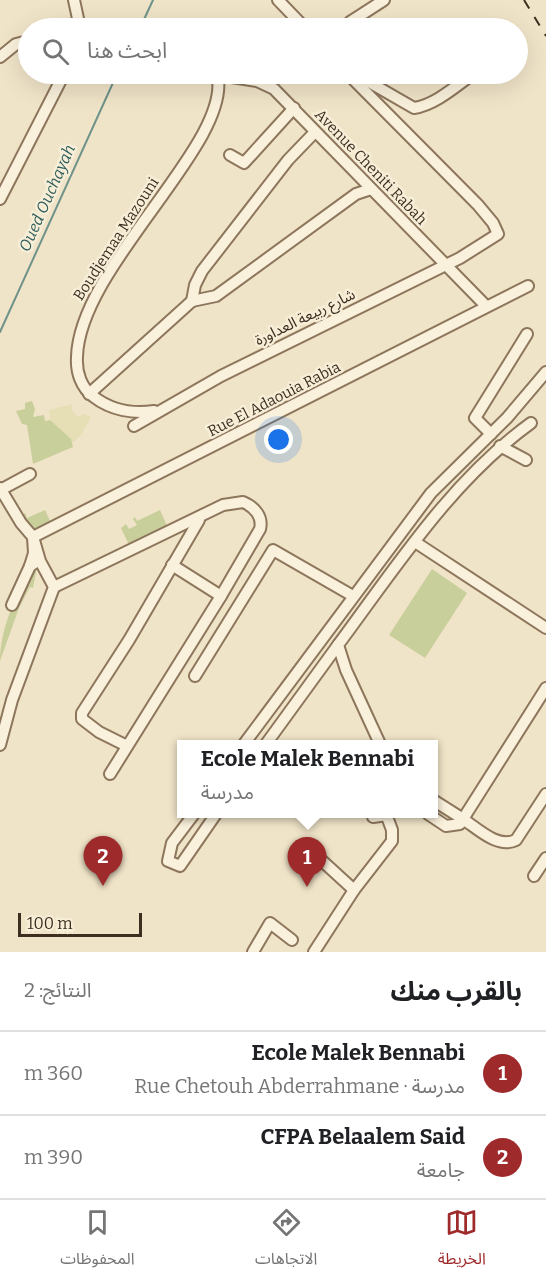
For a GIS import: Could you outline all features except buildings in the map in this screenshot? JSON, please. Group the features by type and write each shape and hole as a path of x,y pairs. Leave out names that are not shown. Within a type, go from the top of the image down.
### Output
{"street":[{"path":"74,0 78,18"},
{"path":"278,0 295,18"},
{"path":"356,18 384,0"},
{"path":"0,57 18,44"},
{"path":"0,199 59,84"},
{"name":"Boudjemaa Mazouni","path":"89,394 81,380 77,362 83,319 112,267 205,129 218,104 218,84"},
{"name":"Avenue Cheniti Rabah","path":"264,84 269,85 294,108 486,306"},
{"name":"شارع ربيعة العداورة","path":"134,426 157,411 290,340 445,264 498,234 493,223 361,84"},
{"path":"372,84 414,108 420,107 459,84"},
{"path":"230,155 244,163 294,108"},
{"path":"192,301 195,285 202,271 288,160 315,132"},
{"path":"157,411 128,412 105,404 89,394 192,301 216,296 356,194 371,189"},
{"name":"Rue El Adaouia Rabia","path":"33,537 528,286"},
{"path":"491,434 475,418 527,334"},
{"path":"247,740 431,493 491,434 546,372"},
{"path":"269,740 415,542 454,493 500,446 531,423"},
{"path":"500,446 526,460"},
{"path":"12,605 35,563 33,537 21,523 1,488 30,474"},
{"path":"0,745 12,700 54,587 199,519 223,505 238,502 248,504 260,519 256,538 110,774"},
{"path":"127,746 89,725 81,716 199,519"},
{"path":"415,542 546,628"},
{"path":"195,676 273,550 353,596"},
{"path":"35,563 54,587"},
{"path":"172,565 221,596"},
{"path":"338,645 345,670 378,740"},
{"path":"435,818 446,826 460,824 546,688"},
{"path":"438,803 500,843 510,843 516,840 546,794"},
{"path":"190,818 172,843 168,861 180,866 213,818"},
{"path":"314,952 354,890 392,841 392,830 388,818"},
{"path":"307,847 354,890"},
{"path":"534,876 546,858"},
{"path":"253,952 270,923 292,940"}],"shaded area":[{"path":"72,404 72,410 78,417 84,414 91,417 81,435 72,443 71,439 50,420 49,410"}],"green space":[{"path":"32,401 35,409 33,417 44,415 45,421 50,420 71,439 73,447 33,464 27,425 22,424 16,411 25,409 25,403"},
{"path":"45,510 52,525 37,532 31,529 22,515 25,513 27,518"},
{"path":"160,510 167,526 129,545 121,528 126,524 129,529 137,525 133,519 135,517 137,521"},
{"path":"30,567 37,567 33,588 30,587 19,608 0,661 6,625"},
{"path":"432,569 467,593 425,658 389,635"}],"waterway":[{"name":"Oued Ouchayah","path":"145,18 153,0"},
{"name":"Oued Ouchayah","path":"0,332 112,84"}],"railway":[{"path":"524,0 546,36"}],"place":[{"name":"CFPA Belaalem Said","path":"103,886"},
{"name":"Ecole Malek Bennabi","path":"307,887"}]}
